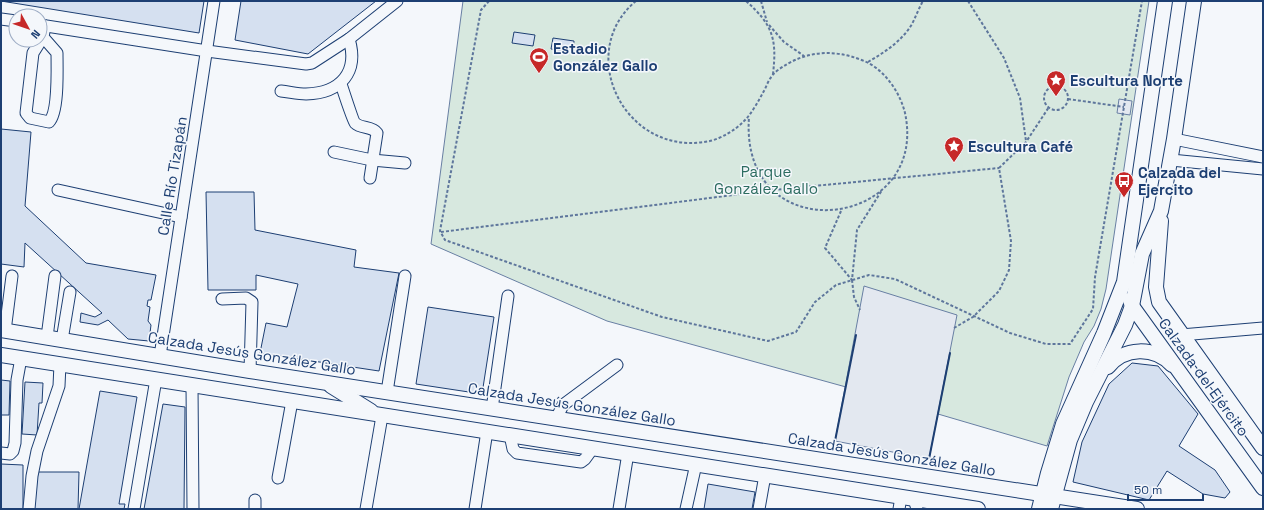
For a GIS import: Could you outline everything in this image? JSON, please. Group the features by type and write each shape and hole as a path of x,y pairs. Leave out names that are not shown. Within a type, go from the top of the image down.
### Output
{"main road":[{"path":"1049,500 1063,424 1104,334 1124,282 1165,1"},
{"path":"1039,509 1049,500 1070,440 1115,346 1132,306 1142,254 1162,211 1171,160 1194,1"},
{"name":"Calzada del Ejército","path":"1162,211 1156,295 1181,335 1261,443"},
{"name":"Calzada del Ejército","path":"1124,282 1132,306 1263,488"},
{"name":"Calzada Jesús González Gallo","path":"3,330 1049,500 1137,509"},
{"path":"1096,384 1119,356 1127,352 1137,351 1148,352 1169,362 1192,388"},
{"path":"1,355 765,475 908,503 978,509"},
{"path":"325,383 379,415"}],"street":[{"name":"Calle Río Tizapán","path":"160,356 214,1"},
{"path":"48,30 306,64 312,63 349,38 397,1"},
{"path":"43,29 57,53 56,93 53,116 49,122 30,118 26,113 33,53 43,29"},
{"path":"282,91 306,94 341,84 352,64 352,48 349,38"},
{"path":"341,84 350,109 352,120 358,126 374,130 377,133 370,178"},
{"path":"1174,139 1263,157"},
{"path":"1204,163 1206,145"},
{"path":"334,152 372,160 405,163"},
{"path":"1171,160 1263,169"},
{"path":"58,190 181,217"},
{"path":"3,330 12,276"},
{"path":"47,337 55,276"},
{"path":"387,392 405,276"},
{"path":"62,340 70,292"},
{"path":"492,409 508,296"},
{"path":"222,299 246,298 252,302 250,371"},
{"path":"1181,335 1263,328"},
{"path":"1,453 10,454 13,450 15,442 17,380 21,358"},
{"path":"29,509 35,463 59,386 60,364"},
{"path":"556,419 562,405 617,365"},
{"path":"134,509 156,379"},
{"path":"192,385 193,509"},
{"path":"278,478 292,401"},
{"path":"366,509 379,415"},
{"path":"475,509 487,431"},
{"path":"619,509 628,453"},
{"path":"686,509 696,464"},
{"path":"759,509 765,475"}],"path":[{"path":"489,1 481,10 441,232 445,240 662,317 768,341 796,332 815,302 836,286 869,275 895,279 934,296 973,317 1010,333 1046,344 1070,344 1093,309 1095,276 1142,1"},
{"path":"636,1 618,22 612,36 608,60 612,86 624,109 637,124 658,137 678,143 699,143 716,139 735,131 749,117 773,74 776,50 761,1"},
{"path":"746,1 784,42 804,56"},
{"path":"868,62 888,50 902,37 912,23 922,1"},
{"path":"968,1 1004,58 1020,98 1026,142"},
{"path":"773,74 789,62 804,56 829,52 849,55 868,62 890,82 898,94 905,115 907,137 905,151 900,165 857,230 852,280 854,297 860,310"},
{"path":"1056,86 1063,88 1068,95 1068,99 1062,108 1055,109 1046,104 1044,96 1052,87 1056,86"},
{"path":"1068,99 1124,107"},
{"path":"441,232 773,190 999,168 1026,142 1049,107"},
{"path":"749,117 748,133 750,149 755,164 762,178 773,190 788,201 805,208 823,212 841,211 864,203 883,189"},
{"path":"954,328 973,317 999,291 1009,270 1011,241 999,168"},
{"path":"841,211 825,248 852,280"}],"green space":[{"name":"Parque González Gallo","path":"463,1 1149,1 1106,289 1101,309 1094,326 1084,342 1069,377 1047,446 938,414 950,353 856,336 846,387 607,321 431,244"}],"shaded area":[{"path":"1119,99 1132,101 1130,115 1117,113"},
{"path":"864,286 957,315 929,459 835,441"}],"building":[{"path":"1,1 204,1 199,33"},
{"path":"241,1 376,1 308,54 235,40"},
{"path":"514,32 535,35 533,46 512,43"},
{"path":"553,38 574,41 573,52 551,49"},
{"path":"1,129 31,132 25,206 86,263 156,275 151,300 148,300 147,306 150,307 148,321 151,325 149,341 128,339 108,320 98,325 80,322 81,313 95,317 102,313 25,243 24,267 1,264"},
{"path":"206,192 254,192 255,230 356,250 354,267 399,273 379,371 260,353 266,323 287,327 298,284 256,275 256,290 208,290"},
{"path":"428,307 494,317 482,394 416,384"},
{"path":"1132,363 1158,366 1198,414 1179,446 1215,470 1230,492 1225,498 1203,494 1167,471 1149,500 1073,482 1082,442 1109,384"},
{"path":"1,380 10,381 9,415 1,415"},
{"path":"25,382 43,383 42,403 39,403 37,435 22,434"},
{"path":"100,391 137,397 119,504 125,504 124,509 79,509"},
{"path":"163,404 185,407 184,509 144,509"},
{"path":"1,464 23,465 23,509 1,509"},
{"path":"34,472 79,472 78,509 33,509"},
{"path":"708,484 755,492 752,509 704,509"}],"wall":[{"path":"835,441 856,335"},
{"path":"929,459 950,353"}],"place":[{"name":"Estadio González Gallo","path":"539,74"},
{"name":"Escultura Norte","path":"1056,97"},
{"name":"Escultura Café","path":"954,163"},
{"name":"Calzada del Ejercito","path":"1124,198"}]}
